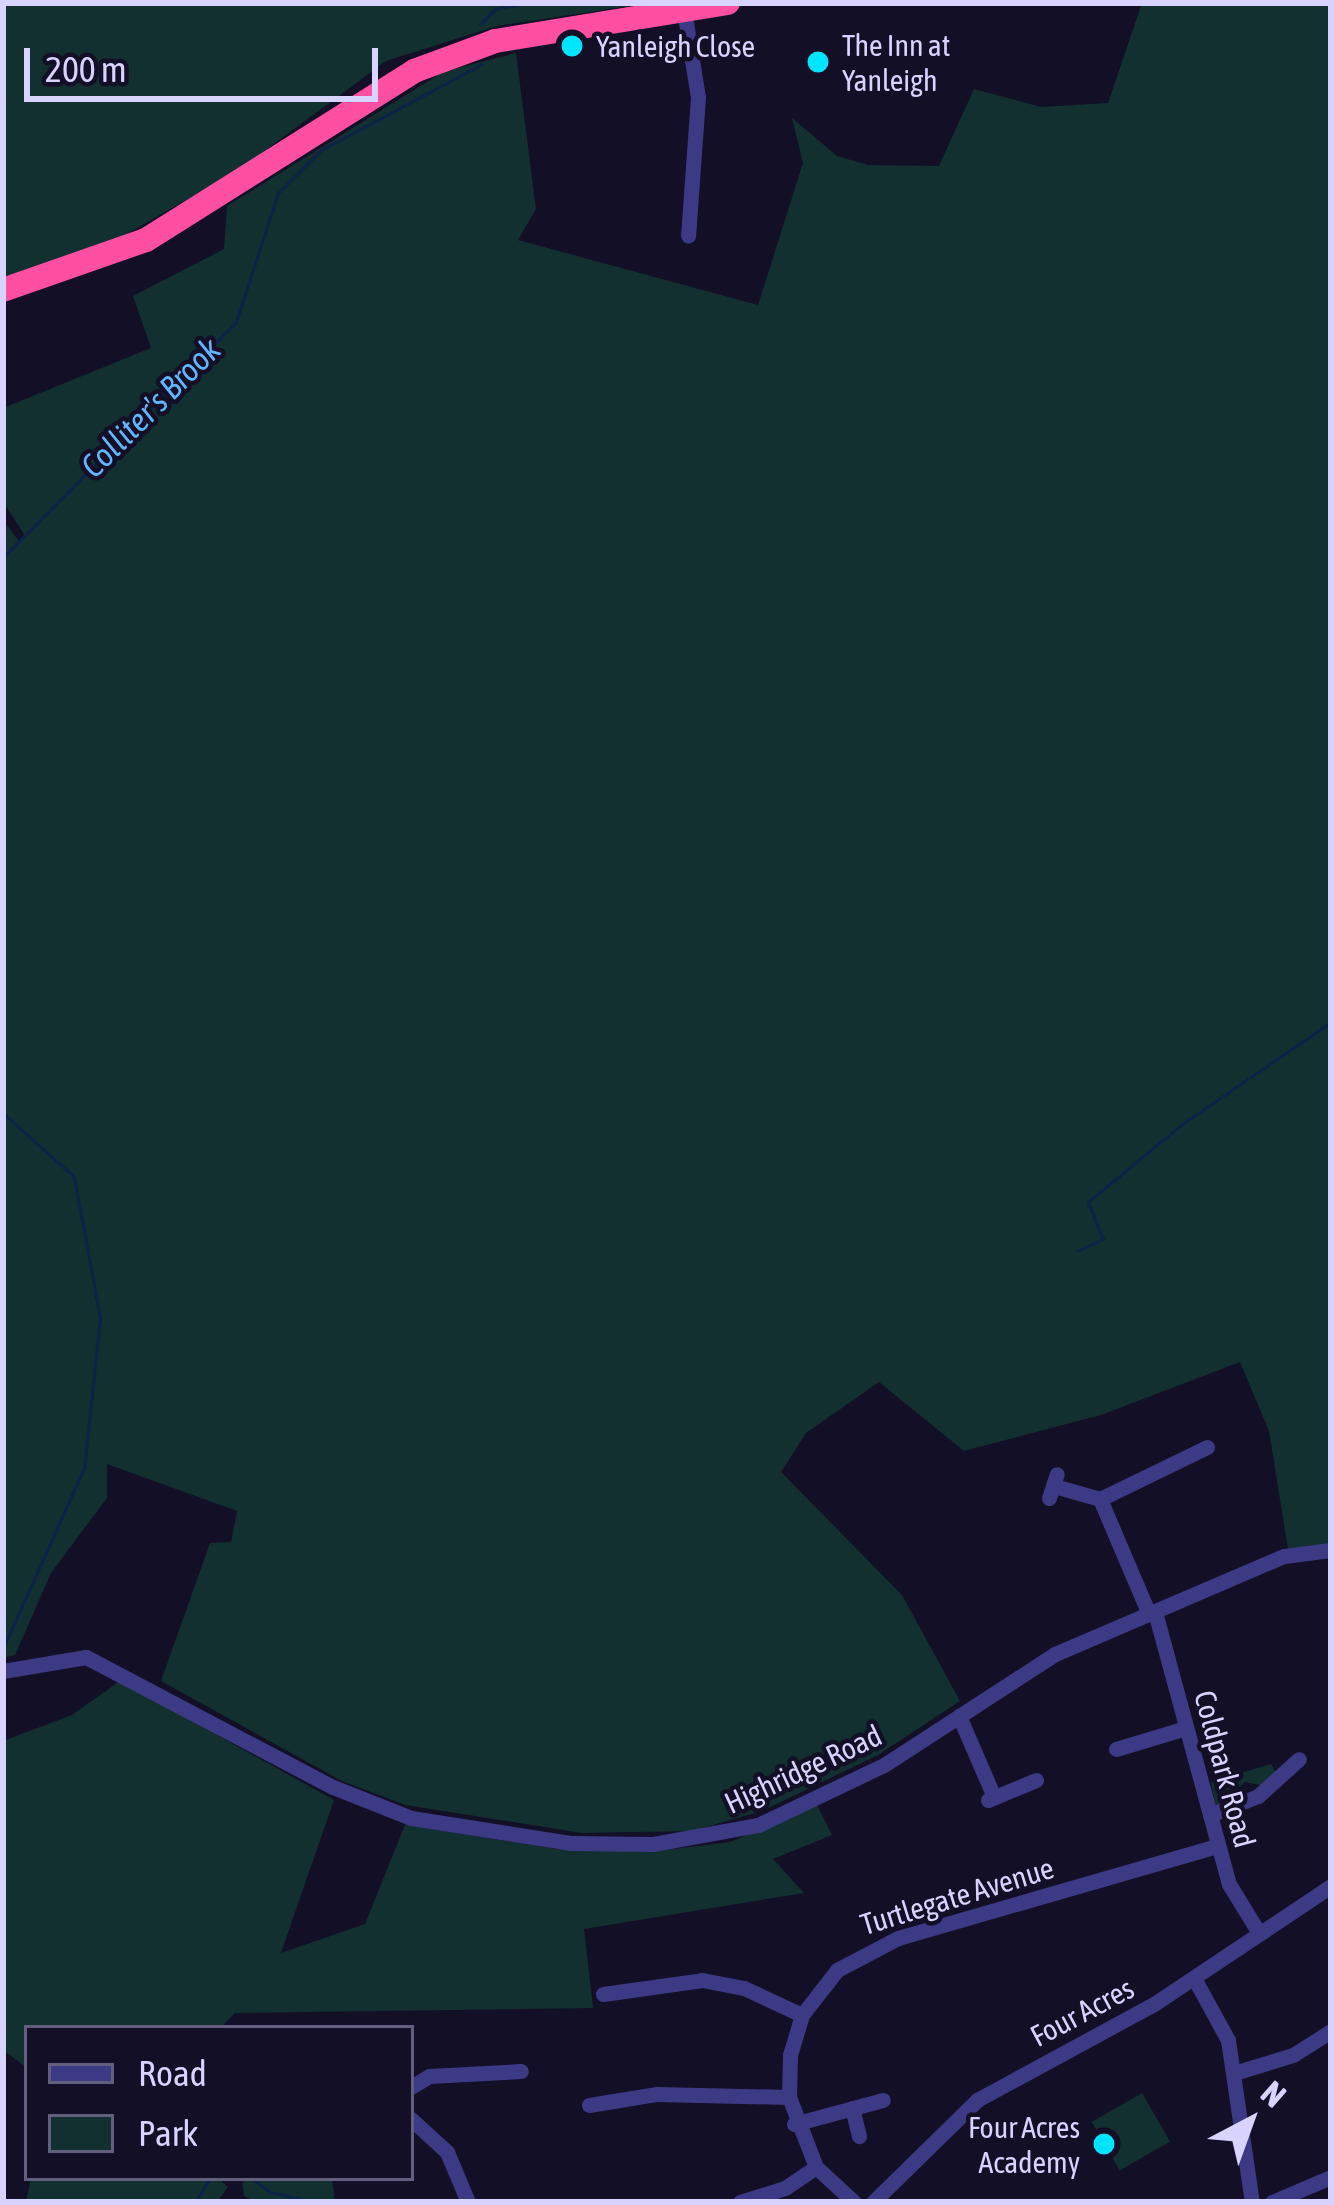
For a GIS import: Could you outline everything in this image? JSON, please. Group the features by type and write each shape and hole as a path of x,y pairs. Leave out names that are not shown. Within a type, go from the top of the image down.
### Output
{"highway":[{"path":"3,290 146,240 414,71 495,40 726,3"}],"street":[{"path":"685,10 698,97 688,236"},
{"path":"1053,1486 1100,1499 1207,1447"},
{"name":"Coldpark Road","path":"1100,1499 1152,1613 1228,1884 1258,1933"},
{"name":"Highridge Road","path":"3,1671 86,1657 370,1804 570,1843 731,1835 884,1765 1055,1654 1284,1556 1331,1550"},
{"path":"959,1716 990,1799 1036,1780"},
{"path":"1116,1749 1186,1728"},
{"path":"1210,1815 1258,1796 1299,1759"},
{"name":"Turtlegate Avenue","path":"854,2202 816,2167 794,2124 789,2097 790,2055 802,2015 837,1970 874,1946 1217,1846"},
{"name":"Four Acres","path":"873,2202 976,2100 1194,1978 1331,1886"},
{"path":"1194,1978 1222,2022 1252,2202"},
{"path":"603,1994 702,1980 744,1988 802,2015"},
{"path":"1234,2073 1293,2055 1331,2031"},
{"path":"414,2085 429,2077 521,2071"},
{"path":"589,2105 622,2090 789,2097"},
{"path":"794,2124 883,2100"},
{"path":"852,2108 859,2136"},
{"path":"414,2122 447,2152 468,2202"},
{"path":"740,2202 785,2188 816,2167"},
{"path":"1272,2202 1331,2177"}],"green space":[{"path":"3,3 650,3 497,26 386,61 240,169 118,239 53,267 3,276"},
{"path":"1142,3 1331,3 1331,1545 1288,1549 1269,1431 1240,1362 1101,1415 964,1451 879,1382 806,1433 781,1472 902,1595 960,1701 878,1755 762,1811 692,1831 582,1833 405,1805 342,1781 161,1681 210,1543 231,1542 237,1511 107,1464 107,1498 51,1573 15,1655 3,1658 3,520 19,541 26,537 3,502 3,408 151,348 133,296 224,249 227,206 443,72 516,53 536,209 518,240 758,305 803,163 792,118 837,156 868,165 939,166 974,89 1041,107 1108,103"},
{"path":"120,1681 334,1800 281,1953 365,1924 405,1825 556,1849 657,1851 730,1842 817,1805 832,1835 773,1859 804,1893 584,1929 593,2008 235,2013 223,2025 24,2025 24,2066 3,2050 3,1741 72,1715"},
{"path":"1271,1764 1276,1773 1265,1786 1245,1782 1235,1791 1239,1801 1216,1808 1211,1782"},
{"path":"1142,2093 1170,2141 1120,2170 1092,2122"},
{"path":"30,2181 221,2181 228,2187 217,2202 26,2202"},
{"path":"242,2181 332,2181 335,2202 256,2202 244,2196"}],"waterway":[{"name":"Colliter's Brook","path":"480,24 495,9 523,3"},
{"path":"3,557 236,322 278,193 321,150 482,64"},
{"path":"1077,1251 1103,1239 1088,1202 1182,1124 1331,1022"},
{"name":"Colliter's Brook","path":"3,1113 74,1177 100,1317 84,1468 3,1648"},
{"path":"195,2202 208,2181"},
{"path":"255,2181 270,2192 314,2202"}],"place":[{"name":"Yanleigh Close","path":"572,46"},
{"name":"The Inn at Yanleigh","path":"818,62"},
{"name":"Four Acres Academy","path":"1104,2144"}]}
